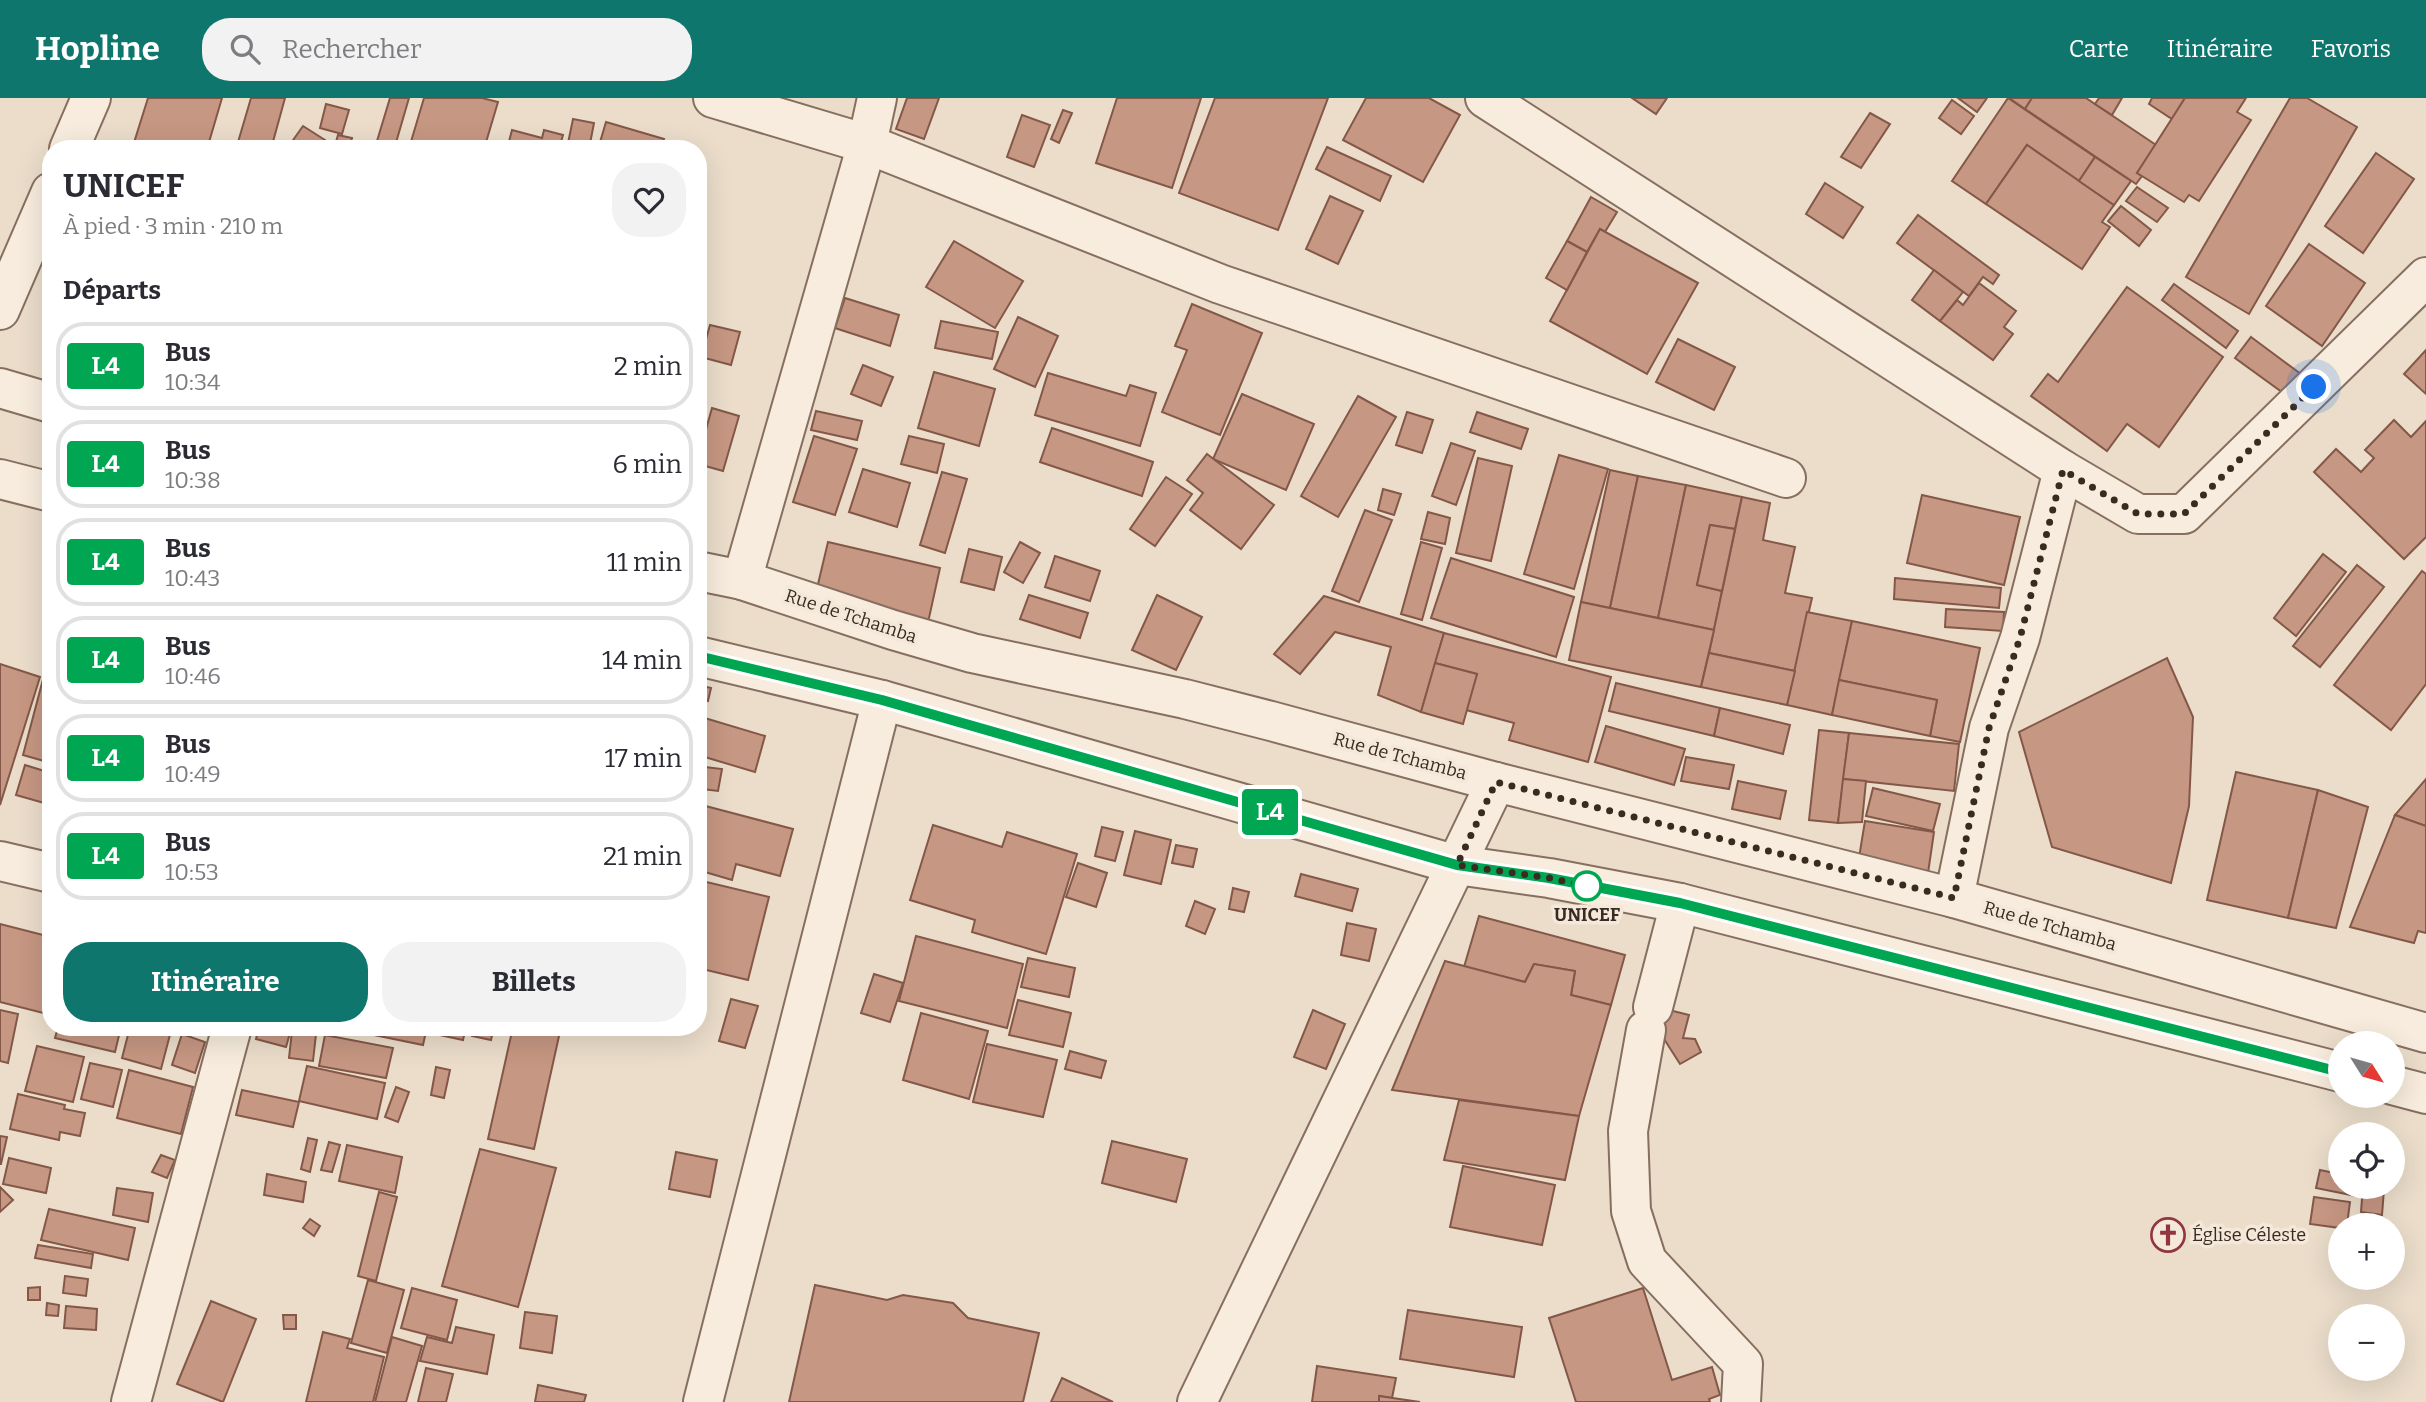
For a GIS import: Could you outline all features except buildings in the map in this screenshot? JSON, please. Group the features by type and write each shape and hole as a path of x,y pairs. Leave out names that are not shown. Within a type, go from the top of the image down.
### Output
{"street":[{"path":"73,140 91,98"},
{"path":"713,98 867,145 1220,284 1786,478"},
{"path":"742,580 867,145 877,98"},
{"path":"1485,98 2063,470 2138,514 2184,514 2426,277"},
{"path":"0,310 42,212"},
{"path":"0,388 42,400"},
{"path":"1954,898 1989,728 2020,638 2063,470"},
{"path":"0,479 42,490"},
{"name":"Rue de Tchamba","path":"707,573 742,580 972,653 1197,702 1496,782 1954,898 2426,1033"},
{"path":"707,658 882,700 1457,865 1549,878 1680,903 2328,1069"},
{"path":"703,1402 882,700"},
{"path":"1197,1402 1496,782"},
{"path":"0,861 42,871"},
{"path":"1680,903 1649,1018 1628,1131 1631,1212 1647,1261 1743,1364 1741,1402"},
{"path":"131,1402 230,1036"},
{"path":"2405,1089 2426,1094"}],"bus line":[{"name":"L4","path":"707,658 882,700 1457,865 1549,878 1680,903 2328,1069"}],"place":[{"name":"UNICEF","path":"1587,886"},
{"name":"Église Céleste","path":"2168,1235"}],"route":[{"path":"1587,886 1599,889 1549,878 1457,865 1496,782 1954,898 1989,728 2020,638 2063,470 2138,514 2184,514 2314,387"}]}
